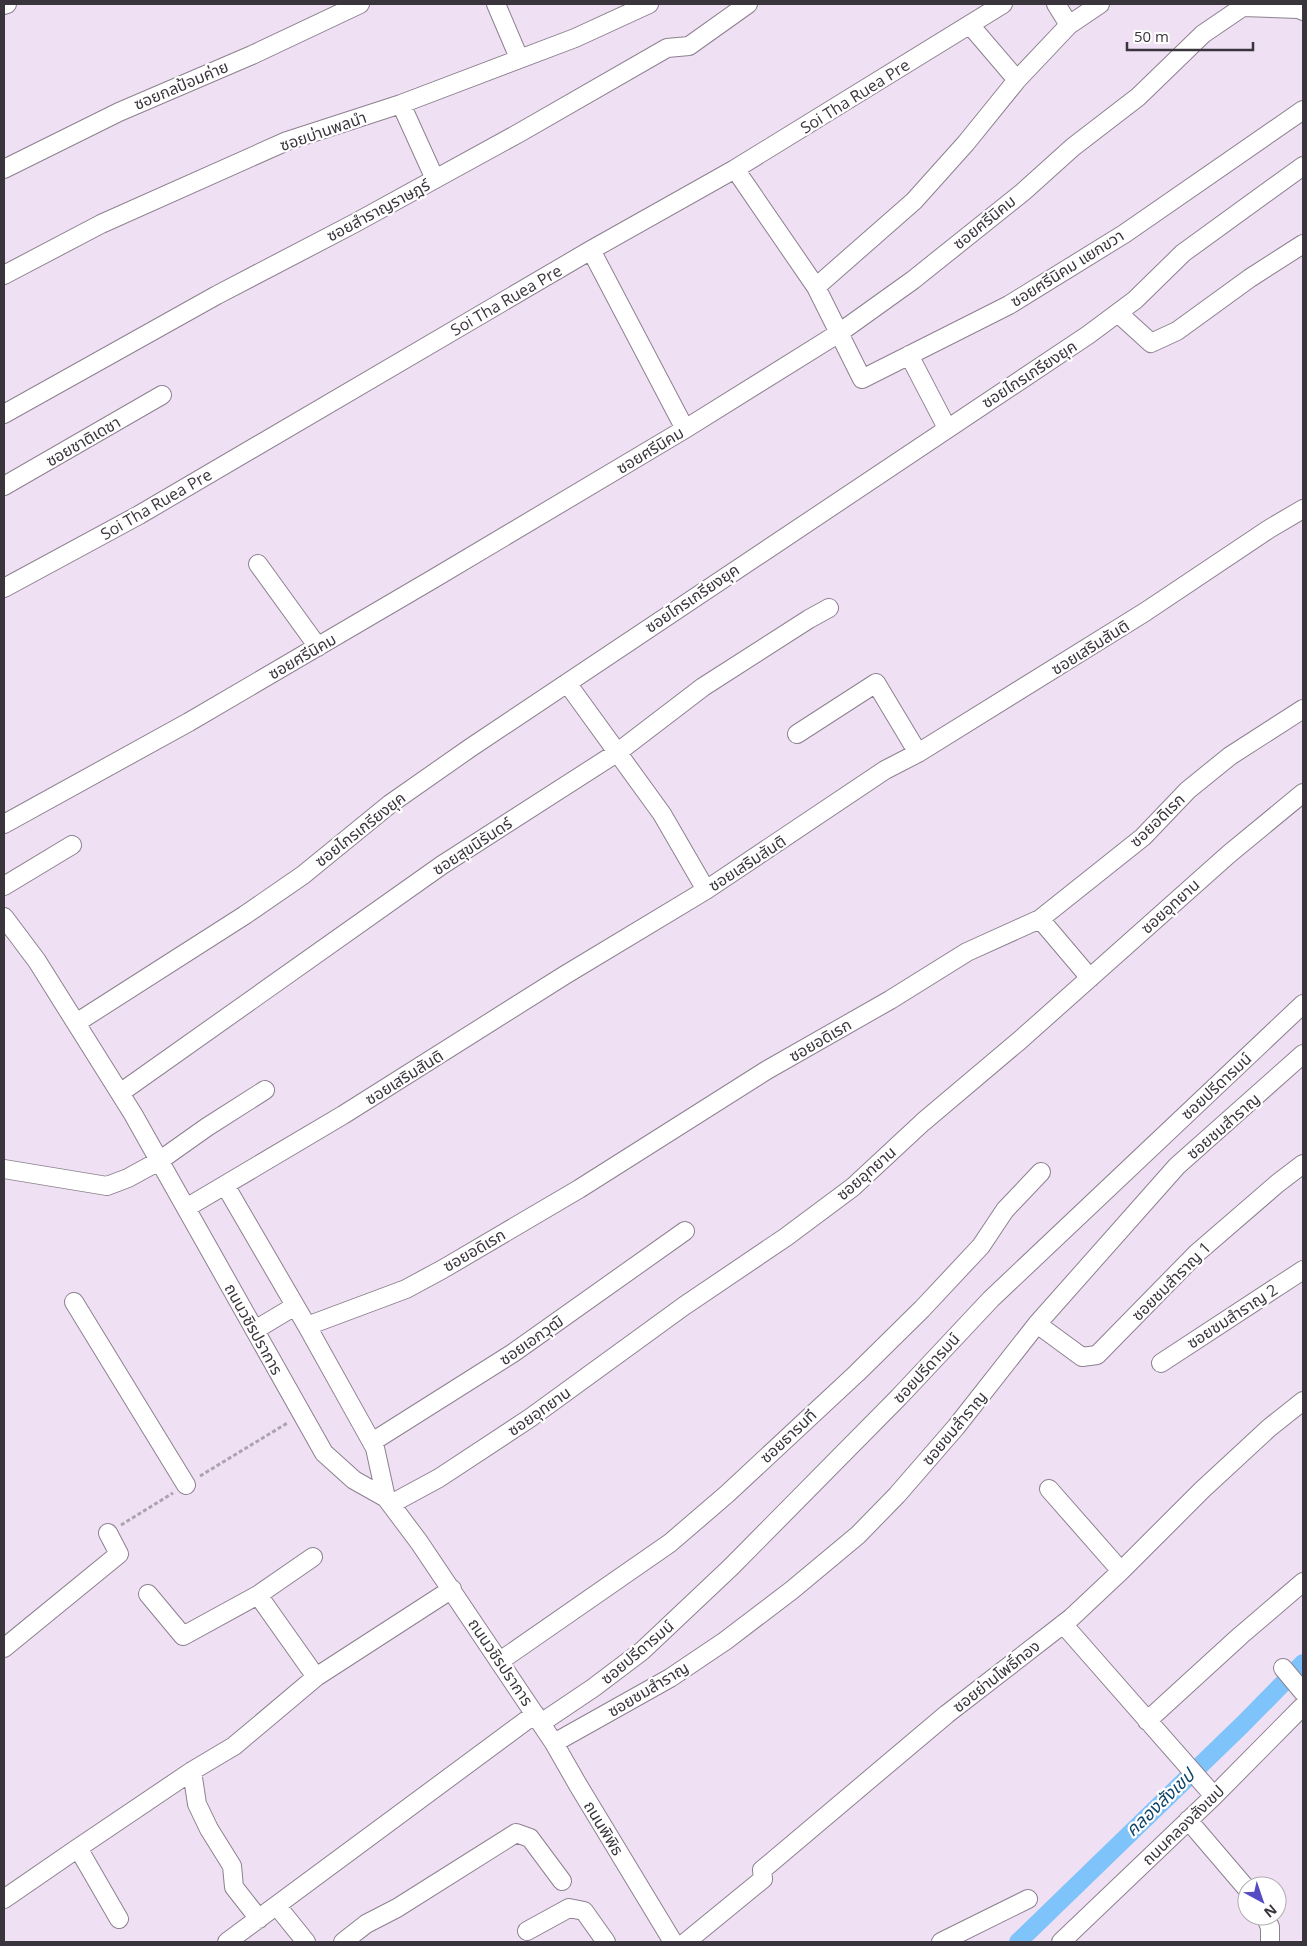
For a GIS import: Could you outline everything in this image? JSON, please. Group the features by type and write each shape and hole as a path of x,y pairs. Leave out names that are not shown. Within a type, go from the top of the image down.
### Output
{"street":[{"name":"ซอยกลป้อมค่าย","path":"4,169 119,112 252,56 360,4"},
{"path":"496,4 519,58"},
{"name":"ซอยบ่านพลนำ","path":"4,274 101,224 288,141 401,104 575,38 649,4"},
{"name":"ซอยสำราญราษฎร์","path":"4,414 217,295 519,133 667,48 689,46 748,4"},
{"name":"Soi Tha Ruea Pre","path":"4,588 139,515 591,250 735,169 1003,4"},
{"path":"1056,4 1069,25"},
{"path":"816,287 914,201 966,143 1017,80 1069,25 1100,4"},
{"path":"1245,6 1299,9 1303,11"},
{"name":"ซอยศรีนิคม","path":"4,824 189,722 318,647 685,428 839,333 913,280 1023,192 1073,147 1138,97 1203,34 1245,6"},
{"path":"970,25 1017,80"},
{"path":"401,104 435,179"},
{"name":"ซอยศรีนิคม แยกขวา","path":"839,333 862,379 1017,300 1124,234 1303,110"},
{"name":"ซอยไกรเกรียงยุค","path":"76,1023 245,916 303,875 390,804 567,683 1088,335 1135,300 1183,253 1303,166"},
{"path":"735,169 816,287 839,333"},
{"path":"1118,312 1151,343 1177,331 1250,278 1303,244"},
{"path":"591,250 685,428"},
{"path":"909,355 947,428"},
{"name":"ซอยชาติเดชา","path":"4,486 162,395"},
{"name":"ซอยเสริมสันติ","path":"186,1208 343,1115 565,975 706,890 885,770 918,753 1145,612 1269,529 1303,509"},
{"path":"258,564 318,647"},
{"name":"ซอยสุขนิรันดร์","path":"120,1093 442,865 618,752 702,687 829,608"},
{"path":"567,683 662,814 706,890"},
{"path":"796,734 876,683 918,753"},
{"name":"ซอยอดิเรก","path":"307,1326 406,1289 443,1269 579,1189 767,1070 890,1000 967,952 1040,919 1143,836 1188,790 1230,756 1303,709"},
{"name":"ซอยอุทยาน","path":"388,1501 439,1478 491,1445 853,1187 923,1122 1020,1041 1221,861 1303,793"},
{"path":"4,886 72,845"},
{"name":"ถนนวชิรปราการ","path":"4,917 37,961 120,1093 324,1453 354,1480 388,1501 452,1589 538,1719"},
{"path":"1040,919 1090,978"},
{"name":"ซอยปรีดารมน์","path":"228,1942 538,1719 593,1688 648,1644 730,1567 900,1397 991,1299 1303,1004"},
{"name":"ซอยชมสำราญ","path":"554,1743 670,1678 725,1641 792,1590 858,1535 897,1495 956,1427 1037,1324 1177,1166 1303,1054"},
{"path":"4,1169 107,1186 128,1178 159,1161 207,1127 265,1090"},
{"name":"ซอยชมสำราญ 1","path":"1037,1324 1082,1357 1097,1355 1197,1253 1278,1183 1303,1164"},
{"name":"ซอยธารนที","path":"500,1661 670,1543 727,1494 857,1374 922,1309 981,1246 1005,1210 1041,1172"},
{"path":"225,1185 372,1442 388,1501"},
{"name":"ซอยเอกวุฒิ","path":"372,1442 513,1353 685,1231"},
{"name":"ซอยชมสำราญ 2","path":"1161,1363 1303,1270"},
{"path":"74,1302 186,1485"},
{"path":"255,1330 295,1306"},
{"name":"ซอยย่านโพธิ์ทอง","path":"686,1942 763,1879 762,1870 947,1714 1063,1624 1121,1571 1202,1490 1269,1428 1303,1400"},
{"path":"1049,1488 1121,1571"},
{"path":"4,1648 119,1554 108,1533"},
{"path":"148,1594 183,1636 258,1595 313,1557"},
{"path":"1147,1720 1303,1582"},
{"path":"4,1899 192,1771 234,1746 316,1677 452,1589"},
{"path":"258,1595 316,1677"},
{"path":"1063,1624 1214,1796"},
{"path":"1283,1668 1303,1692"},
{"name":"ถนนคลองสังเขป","path":"1061,1942 1214,1796 1303,1706"},
{"name":"ถนนพิพิธ","path":"538,1719 674,1942"},
{"path":"192,1771 197,1804 209,1829 232,1866 234,1887 259,1919"},
{"path":"1188,1820 1237,1877"},
{"path":"343,1942 366,1924 397,1908 516,1833 530,1838 562,1881"},
{"path":"78,1848 119,1919"},
{"path":"941,1942 1028,1900"},
{"path":"277,1906 306,1942"},
{"path":"526,1931 569,1908 584,1911 606,1942"},
{"path":"1270,1926 1270,1942"}],"path":[{"path":"108,1533 302,1414"}],"waterway":[{"name":"คลองสังเขป","path":"1018,1942 1243,1724 1303,1663"}]}
